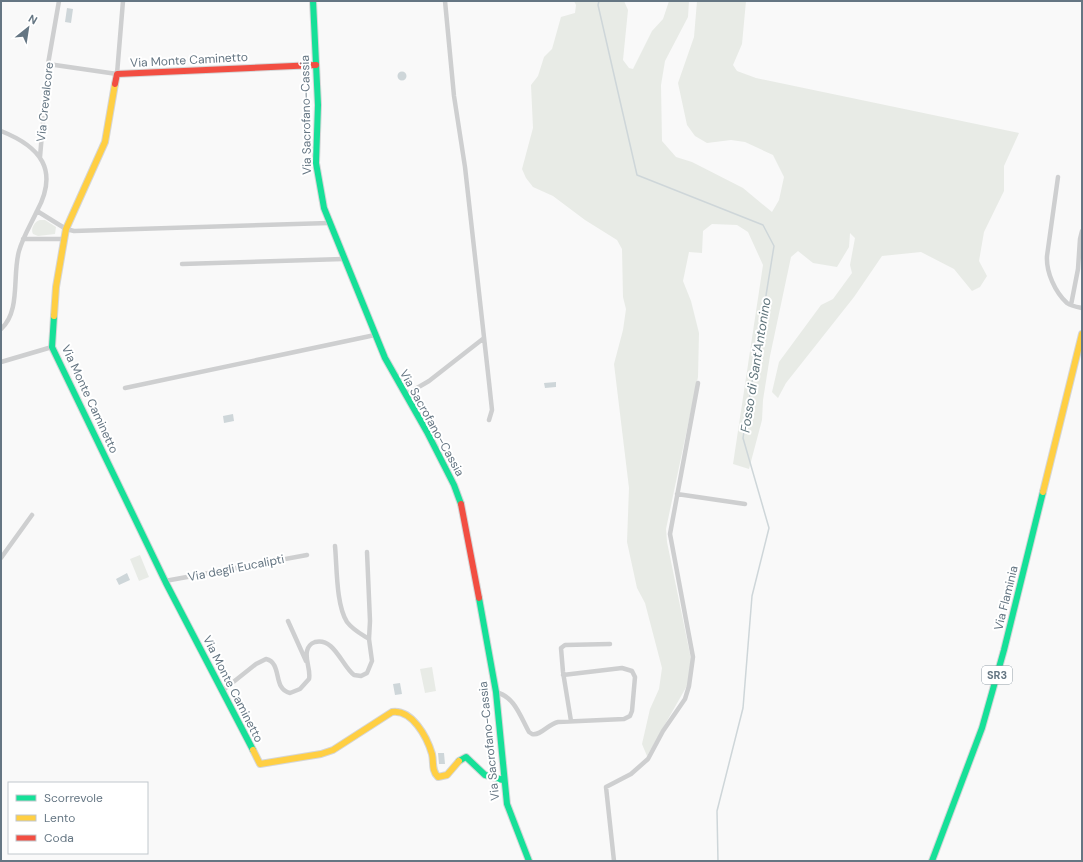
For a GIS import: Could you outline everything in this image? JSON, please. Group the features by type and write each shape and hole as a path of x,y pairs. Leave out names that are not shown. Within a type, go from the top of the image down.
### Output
{"street":[{"name":"Via Crevalcore","path":"40,157 48,64 59,1"},
{"path":"48,64 117,74 123,1"},
{"name":"Via Sacrofano-Cassia","path":"313,1 318,105 316,163 319,189 329,223 343,259 387,362 454,485 464,512 496,692 502,740 503,780 509,813 529,861"},
{"path":"445,1 454,96 465,174 492,408 489,420"},
{"name":"Via Monte Caminetto","path":"316,65 117,74 105,142 66,229 56,287 52,347 165,581 260,764 321,754 333,750 397,710 409,716 429,746 433,758 434,772 438,777 447,775 462,758 466,757 485,775 503,780"},
{"name":"Via Crevalcore","path":"1,131 27,144 40,157 46,170 47,182 18,257 11,312 8,322 1,329"},
{"path":"1058,177 1047,265 1054,284 1066,302 1082,308"},
{"path":"37,211 66,229 74,231 329,223"},
{"path":"1071,305 1078,269 1082,231"},
{"path":"24,239 64,239"},
{"path":"182,264 343,259"},
{"name":"Via Flaminia","path":"932,861 979,735 1002,658 1082,334"},
{"path":"125,388 375,335"},
{"path":"405,396 484,338"},
{"path":"1,362 52,347"},
{"path":"614,861 606,787 631,774 648,759 663,731 685,699 689,686 693,657 670,541 677,494 698,383"},
{"path":"677,494 745,504"},
{"path":"1,558 32,515"},
{"path":"335,546 341,599 345,617 352,627 369,639"},
{"path":"222,690 256,664 266,659 270,660 274,666 281,688 287,692 295,691 306,684 309,679 307,662 309,645 314,642 321,642 335,651 352,673 358,676 369,671 372,664 369,639 370,616 367,552"},
{"name":"Via degli Eucalipti","path":"165,581 307,554"},
{"path":"288,622 307,662"},
{"path":"571,721 563,675 560,650 562,646 610,644"},
{"path":"496,692 508,698 519,711 529,732 532,734 538,734 552,723 628,718 632,711 636,677 632,671 622,668 563,675"}],"shaded area":[{"path":"574,1 624,1 628,10 623,60 629,68 633,69 652,31 663,19 669,1 689,1 688,17 665,61 661,85 662,141 676,157 692,162 743,188 772,212 779,200 784,177 773,155 745,142 731,140 707,143 695,136 687,125 678,83 694,37 697,1 746,1 742,44 733,65 737,71 756,78 1019,133 1004,166 1004,191 984,232 979,261 987,276 980,287 972,291 954,269 921,252 882,256 854,297 786,383 778,398 772,392 779,362 821,305 833,299 852,273 850,265 855,238 850,233 849,247 837,267 813,263 798,251 791,257 770,356 763,400 762,420 749,469 733,464 763,265 748,232 737,225 712,224 703,231 702,253 689,252 683,281 691,301 699,333 698,377 666,529 667,542 691,659 688,684 647,756 642,744 650,709 659,689 662,668 645,603 637,588 627,542 629,488 614,364 623,330 626,309 623,297 622,249 617,240 585,220 553,196 533,187 526,178 522,169 533,128 531,85 538,76 544,57 552,49 561,17 575,13 576,5"},
{"path":"67,8 73,9 71,23 65,22"},
{"path":"400,72 404,72 406,76 404,80 400,80 398,78 398,74"},
{"path":"45,220 56,227 55,234 38,236 33,234 32,230 36,222"},
{"path":"556,382 556,387 545,388 544,383"},
{"path":"233,414 234,421 224,423 223,416"},
{"path":"140,555 149,577 139,581 130,559"},
{"path":"127,573 130,580 119,585 116,579"},
{"path":"432,667 436,691 425,693 420,669"},
{"path":"400,683 402,694 395,695 393,684"},
{"path":"438,753 444,753 445,764 439,764"}],"waterway":[{"name":"Fosso di Sant'Antonino","path":"599,1 598,5 637,175 763,225 774,246 743,438 769,528 752,596 743,708 717,811 718,861"}],"traffic: fast":[{"path":"313,1 318,105 316,163 324,208 385,358 427,432 454,485 461,504"},
{"path":"54,316 52,347 166,583 253,750"},
{"path":"932,861 982,728 1004,650 1043,492"},
{"path":"479,598 496,692 507,804 529,861"},
{"path":"459,761 466,757 485,775 503,780"}],"traffic: slow":[{"path":"54,316 56,287 66,229 105,142 115,84"},
{"path":"1043,492 1082,334"},
{"path":"253,750 260,764 321,754 333,750 392,712 399,712 412,719 422,732 430,747 434,769 438,777 447,775 459,761"}],"traffic: jam":[{"path":"115,84 117,74 316,65"},
{"path":"461,504 479,598"}]}
